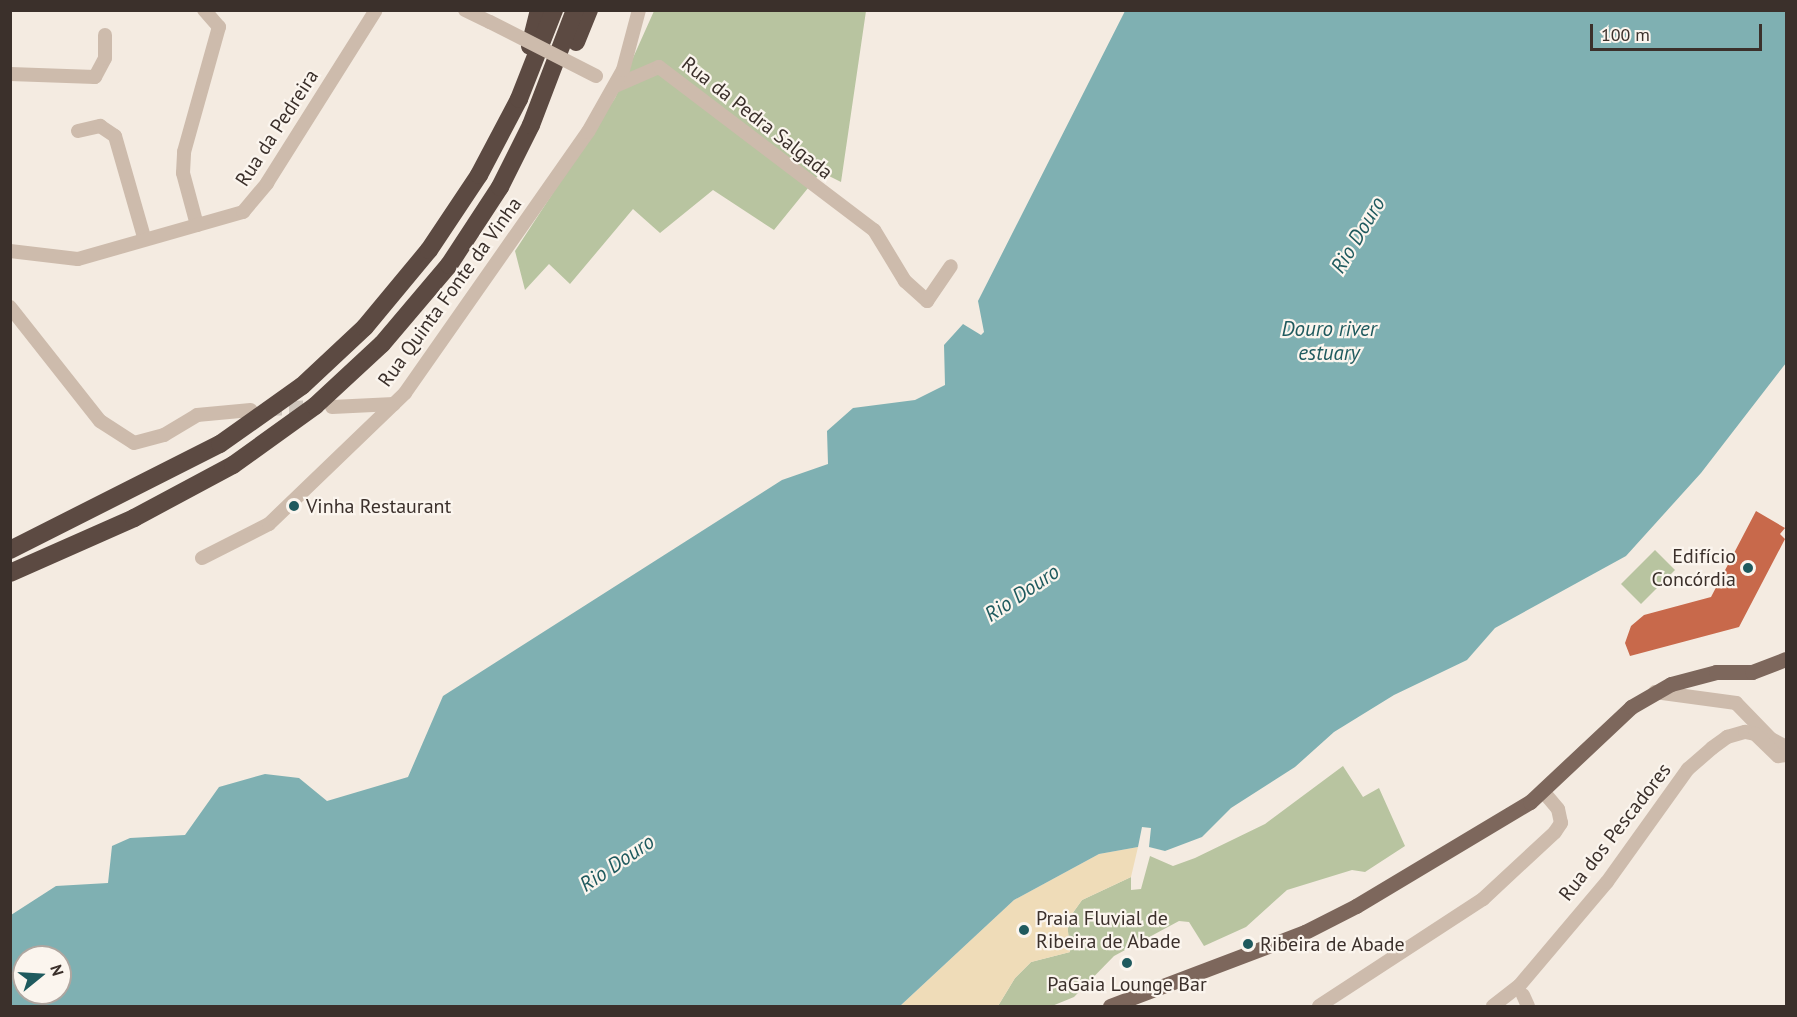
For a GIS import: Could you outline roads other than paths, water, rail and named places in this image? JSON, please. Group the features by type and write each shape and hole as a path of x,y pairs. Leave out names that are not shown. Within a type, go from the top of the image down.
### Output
{"highway":[{"path":"509,117 539,10"},
{"path":"10,550 165,476 220,444 302,386 365,327 429,250 479,175 509,117 554,10"},
{"path":"10,573 134,518 232,465 315,406 382,344 449,265 500,187 531,125 575,10"},
{"path":"531,125 556,89 589,10"}],"main road":[{"path":"1110,1006 1305,932 1356,906 1543,791 1632,707 1656,692 1693,676 1752,672 1786,660"}],"street":[{"path":"197,225 183,173 184,152 219,27 204,10"},
{"name":"Rua da Pedreira","path":"10,251 65,261 144,237 155,240 243,212 253,202 376,10"},
{"path":"465,10 615,86"},
{"name":"Rua Quinta Fonte da Vinha","path":"202,558 269,524 394,404 588,132 615,86 639,10"},
{"path":"10,74 95,77 105,58 105,35"},
{"name":"Rua da Pedra Salgada","path":"615,86 658,67 874,230 905,280 927,302 951,266"},
{"path":"78,131 100,126 115,136 144,237"},
{"path":"10,307 100,421 134,443 165,435 197,415 251,410"},
{"path":"332,407 394,404"},
{"path":"1656,692 1736,703 1772,739 1786,747"},
{"name":"Rua dos Pescadores","path":"1493,1006 1521,984 1606,882 1688,769 1712,748 1727,737 1745,732 1755,734 1778,756 1786,755"},
{"path":"1319,1006 1483,899 1555,832 1561,823 1558,809 1543,791"}],"water":[{"name":"Douro river estuary","path":"1125,11 1786,11 1786,363 1701,473 1626,556 1495,628 1467,660 1394,695 1334,732 1295,767 1231,808 1202,837 1165,851 1149,847 1151,828 1142,827 1138,847 1099,854 1014,900 900,1006 11,1006 11,915 56,886 108,883 112,846 130,838 185,835 219,787 265,774 299,778 327,801 408,777 443,696 782,480 828,464 827,431 853,408 915,400 945,385 944,345 963,324 981,335 984,332 978,301"}],"tunnel":[{"path":"268,409 315,407"}],"place":[{"name":"Vinha Restaurant","path":"294,506"},
{"name":"Edifício Concórdia","path":"1748,568"},
{"name":"Praia Fluvial de Ribeira de Abade","path":"1024,930"},
{"name":"Ribeira de Abade","path":"1248,944"},
{"name":"PaGaia Lounge Bar","path":"1127,963"}],"water label":[{"name":"Rio Douro","path":"1358,235"},
{"name":"Rio Douro","path":"1022,593"},
{"name":"Rio Douro","path":"617,863"}]}
